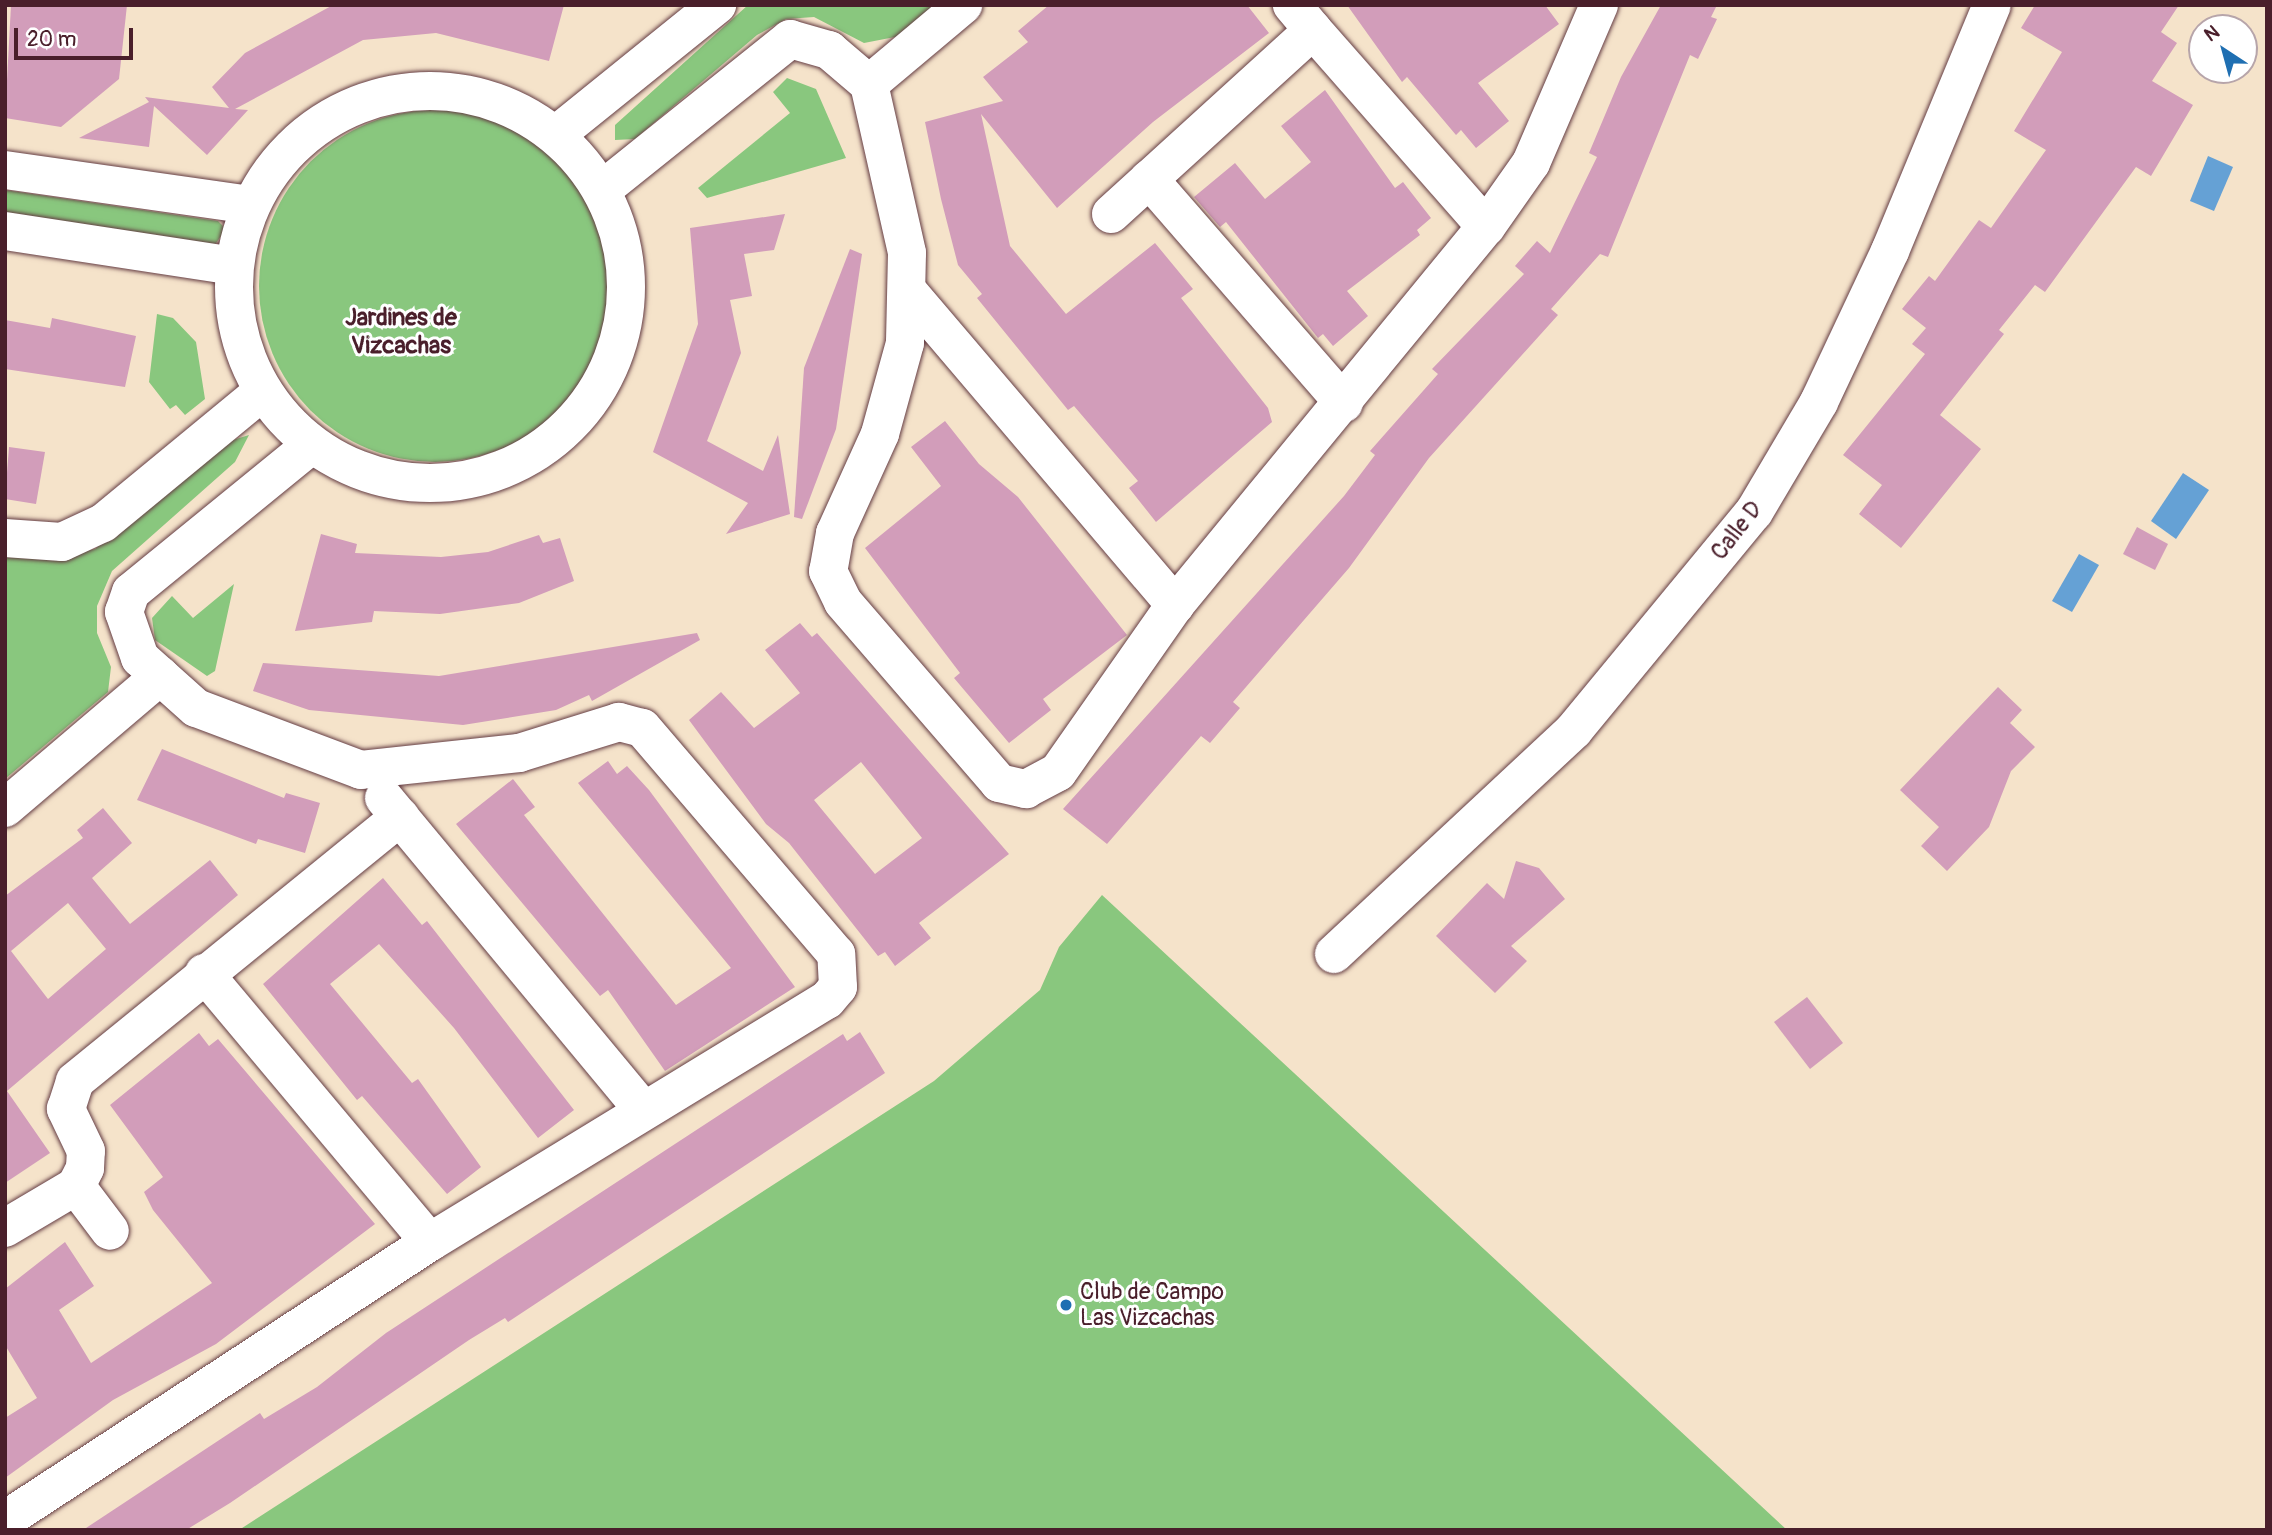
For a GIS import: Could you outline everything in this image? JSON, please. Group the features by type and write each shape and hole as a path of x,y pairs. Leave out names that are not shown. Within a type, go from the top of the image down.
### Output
{"street":[{"path":"557,134 717,5"},
{"path":"869,84 963,5"},
{"path":"603,188 790,39 829,50 869,84 907,253 905,343 880,434 829,552 828,571 843,602 999,783 1026,789 1058,772 1174,606 1344,403 1486,226 1531,163 1599,5"},
{"name":"Calle D","path":"1334,954 1574,730 1754,512 1819,402 1890,251 1992,5"},
{"path":"1111,214 1149,179 1303,18 1486,226"},
{"path":"447,90 506,104 557,134 603,188 627,254 625,324 601,388 555,441 493,475 425,485 357,471 309,447 262,392 237,326 234,266 251,205 284,155 331,117 387,94 447,90"},
{"path":"5,170 251,205"},
{"path":"1149,179 1344,403"},
{"path":"5,231 234,266"},
{"path":"907,290 1174,606"},
{"path":"5,538 62,542 103,523 262,392"},
{"path":"5,1520 430,1241 642,1109 827,1000 838,987 836,954 670,755 632,724 605,724 519,753 466,762 361,770 196,708 160,676 131,643 124,612 131,592 309,447"},
{"path":"5,808 160,676"},
{"path":"361,770 642,1109"},
{"path":"5,1228 76,1186 86,1151 66,1109 75,1081 204,973 400,817"},
{"path":"204,973 430,1241"},
{"path":"76,1186 110,1231"}],"green space":[{"path":"748,5 936,5 900,36 864,43 814,17 786,19 757,35 635,139 615,140 615,125"},
{"path":"787,78 816,89 846,158 707,198 698,188 790,113 773,92"},
{"path":"418,110 452,110 486,117 518,130 560,161 582,188 598,218 608,252 611,286 608,320 598,354 582,384 560,411 533,433 503,449 452,462 418,462 384,455 352,442 323,422 299,398 279,369 266,337 259,303 259,269 266,235 279,203 299,174 323,150 352,130 384,117"},
{"path":"5,190 218,221 226,229 214,246 5,214"},
{"path":"157,314 173,318 196,342 205,399 185,415 176,405 170,409 149,382"},
{"path":"249,435 235,462 112,571 97,606 97,633 111,667 108,692 5,779 5,547 72,554 95,549 217,445"},
{"path":"234,584 215,671 207,676 155,640 152,618 172,596 193,618"},
{"name":"Club de Campo Las Vizcachas","path":"1102,895 1787,1530 239,1530 934,1081 1040,990 1059,947"}],"water":[{"path":"2208,156 2233,167 2214,211 2190,201"},
{"path":"2183,473 2209,490 2176,539 2151,521"},
{"path":"2079,554 2099,565 2072,612 2052,601"}],"building":[{"path":"11,5 127,5 119,79 61,127 5,118"},
{"path":"333,5 564,5 549,61 436,33 363,40 235,109 248,110 207,155 154,106 149,147 79,138 149,102 145,97 229,108 212,87 245,53"},
{"path":"1049,5 1247,5 1269,33 1153,122 1057,208 981,114 1010,246 1066,314 1155,243 1193,289 1181,298 1268,408 1272,422 1156,522 1129,488 1138,481 1074,406 1068,410 977,298 982,294 958,265 925,122 1003,101 983,77 1028,42 1018,31"},
{"path":"1347,5 1545,5 1559,24 1478,83 1509,121 1476,148 1461,130 1456,135 1407,77 1402,82"},
{"path":"1661,5 1717,5 1711,17 1717,19 1698,59 1690,55 1608,257 1600,254 1551,309 1558,315 1429,458 1349,568 1233,702 1240,708 1210,743 1201,736 1107,844 1063,809 1344,496 1375,455 1370,451 1438,374 1432,369 1524,274 1515,266 1537,241 1550,253 1597,157 1589,153 1621,77"},
{"path":"2035,5 2179,5 2161,32 2177,43 2152,81 2193,105 2151,176 2136,167 2045,292 2035,285 1999,330 2004,334 1940,415 1981,449 1901,548 1859,514 1882,485 1843,455 1925,354 1912,344 1926,328 1902,309 1929,276 1935,281 1979,220 1991,228 2046,150 2014,131 2062,52 2021,28"},
{"path":"1325,90 1395,188 1403,182 1431,218 1417,230 1420,235 1347,291 1368,316 1333,346 1323,334 1318,338 1226,222 1220,227 1194,197 1235,163 1265,199 1311,162 1281,126"},
{"path":"785,214 774,250 744,254 752,296 730,300 741,353 707,441 763,471 778,435 790,514 726,534 748,503 653,452 698,324 690,228"},
{"path":"850,249 862,254 836,429 802,519 794,517 804,368"},
{"path":"52,318 136,336 125,387 5,369 5,320 50,328"},
{"path":"945,421 979,464 1018,497 1127,635 1043,699 1051,710 1009,743 954,678 960,673 865,548 941,486 911,447"},
{"path":"9,447 45,452 36,504 5,499"},
{"path":"2137,527 2168,544 2155,570 2123,554"},
{"path":"321,534 357,544 355,553 441,557 488,552 539,535 543,543 560,538 574,581 519,603 440,614 374,611 372,622 295,631"},
{"path":"800,623 812,637 817,633 1009,854 919,923 931,938 895,966 885,952 878,956 789,843 766,824 689,720 721,692 754,728 800,693 765,650","holes":["861,762 922,838 875,874 814,800"]},
{"path":"697,633 700,640 592,701 589,695 556,710 463,725 309,710 253,691 263,663 439,676"},
{"path":"1998,687 2022,710 2010,723 2035,747 2011,771 1989,827 1947,871 1921,846 1939,827 1900,790"},
{"path":"162,749 284,798 286,793 320,803 305,853 258,839 256,844 137,800"},
{"path":"608,761 617,774 627,766 649,790 795,987 665,1071 608,990 600,996 456,824 513,779 535,807 524,815 676,1005 731,968 578,783"},
{"path":"103,808 132,843 92,878 130,924 210,860 238,895 7,1091 50,1153 5,1183 5,896 83,838 77,830","holes":["68,903 106,949 48,999 11,951"]},
{"path":"1516,861 1539,868 1565,899 1511,946 1527,961 1495,993 1436,936 1487,883 1504,899"},
{"path":"383,878 422,925 427,921 574,1110 538,1138 454,1028 379,944 330,984 412,1083 418,1079 481,1167 447,1194 362,1096 357,1100 263,984"},
{"path":"1807,997 1843,1043 1810,1069 1774,1022"},
{"path":"860,1032 885,1073 508,1322 505,1318 469,1340 230,1503 186,1530 83,1530 260,1413 264,1419 317,1387 386,1333 843,1034 847,1041"},
{"path":"199,1033 209,1046 218,1039 375,1224 216,1344 113,1400 5,1478 5,1418 37,1398 5,1345 5,1289 65,1242 94,1286 59,1310 91,1363 212,1283 153,1210 144,1192 163,1177 110,1105"}],"place":[{"name":"Club de Campo Las Vizcachas","path":"1066,1305"}],"district":[{"name":"Jardines de Vizcachas","path":"401,332"}]}
